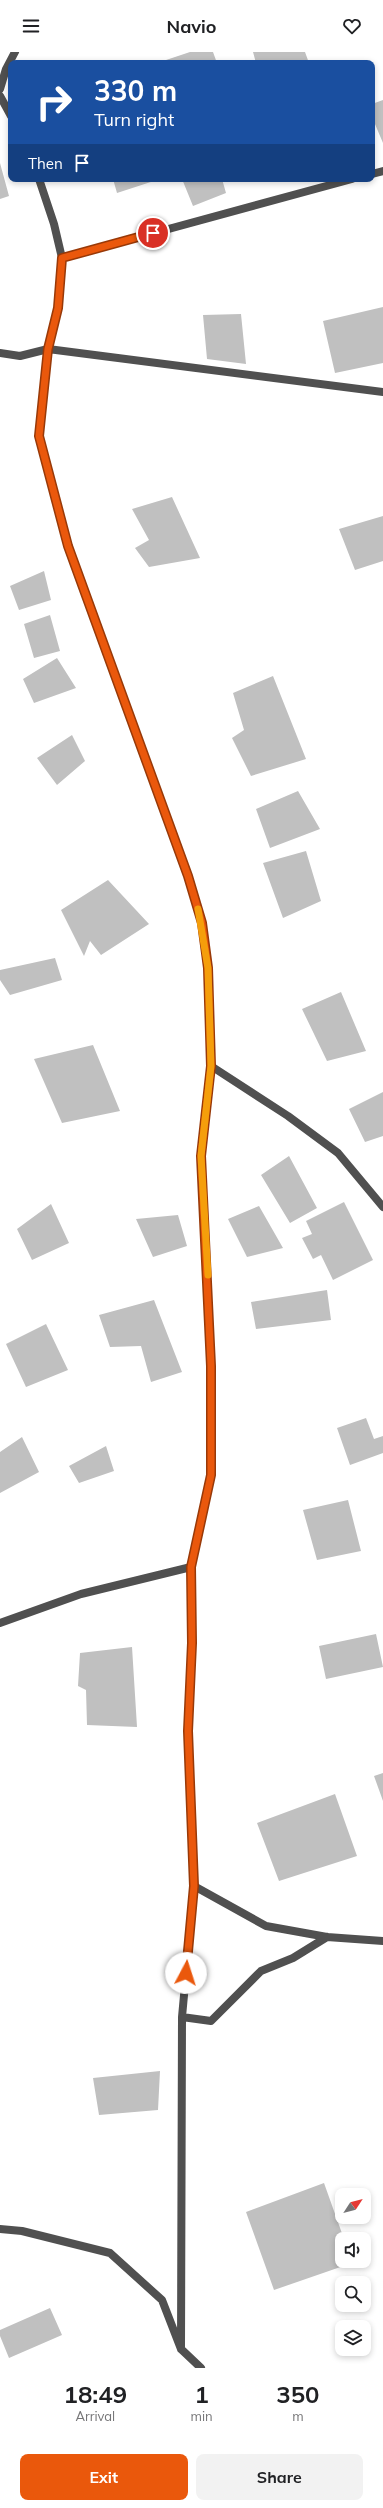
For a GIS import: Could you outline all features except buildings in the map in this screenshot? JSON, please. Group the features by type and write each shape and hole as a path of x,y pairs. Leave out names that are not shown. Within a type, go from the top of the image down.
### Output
{"street":[{"path":"0,89 8,65"},
{"path":"0,96 8,111"},
{"path":"40,182 54,224 62,258 58,308 48,349 39,436 68,546 188,876 202,923 208,968 211,1066 201,1156 211,1366 211,1475 191,1567 192,1643 188,1731 194,1886 182,2017 181,2349"},
{"path":"62,258 341,182"},
{"path":"0,353 20,356 48,349 383,392"},
{"path":"211,1066 288,1116 338,1153 383,1207"},
{"path":"0,1623 81,1594 191,1567"},
{"path":"194,1886 266,1926 327,1937 383,1941"},
{"path":"182,2017 211,2021 261,1971 293,1958 327,1937"},
{"path":"0,2229 22,2231 110,2253 162,2300 181,2349 201,2368"}],"slow traffic":[{"path":"198,909 202,923 208,968 211,1066 201,1156 208,1275"}],"route":[{"path":"153,233 62,258 58,308 48,349 39,436 68,546 188,876 202,923 208,968 211,1066 201,1156 211,1366 211,1475 191,1567 192,1643 188,1731 191,1845 194,1886 186,1973"}]}
